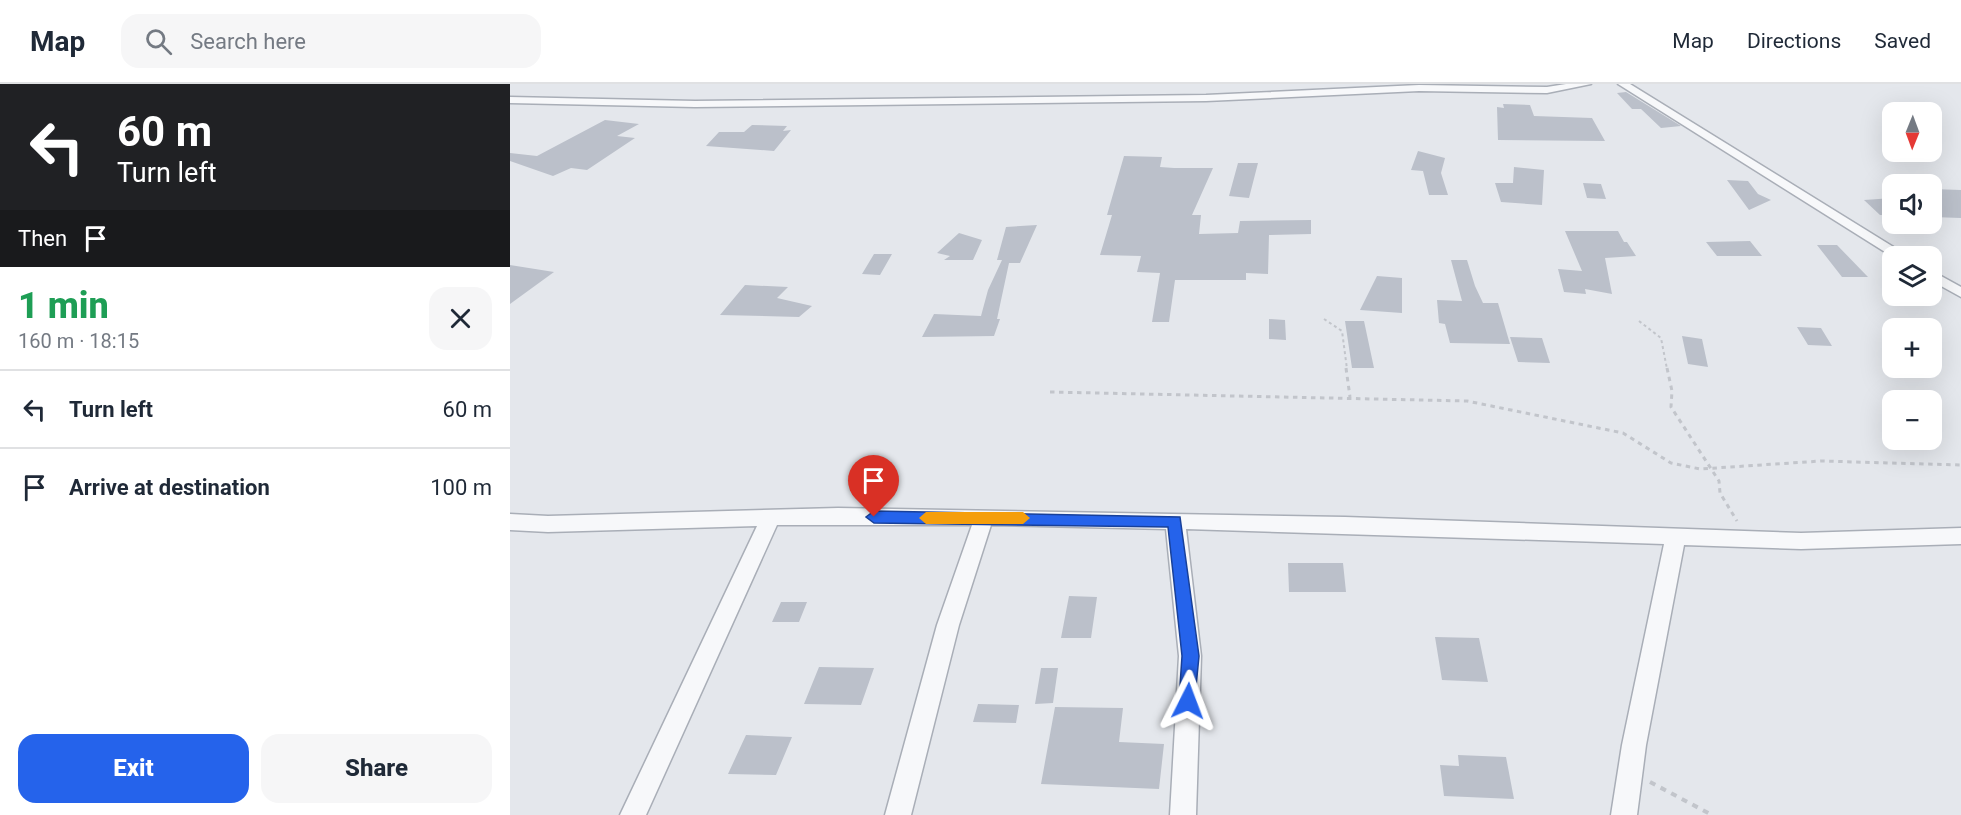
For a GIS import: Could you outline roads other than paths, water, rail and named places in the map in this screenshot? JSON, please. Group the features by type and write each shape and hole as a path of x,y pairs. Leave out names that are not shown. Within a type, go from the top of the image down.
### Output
{"street":[{"path":"510,100 695,104 1206,98 1419,88 1547,90 1586,84"},
{"path":"1623,84 1886,246"},
{"path":"1942,281 1961,293"},
{"path":"510,522 770,520 838,516 984,517 1801,541 1961,536"},
{"path":"898,815 948,625 984,517"},
{"path":"633,815 770,520"},
{"path":"1175,521 1190,656 1183,815"},
{"path":"1624,815 1628,764 1668,593 1675,537"}]}
